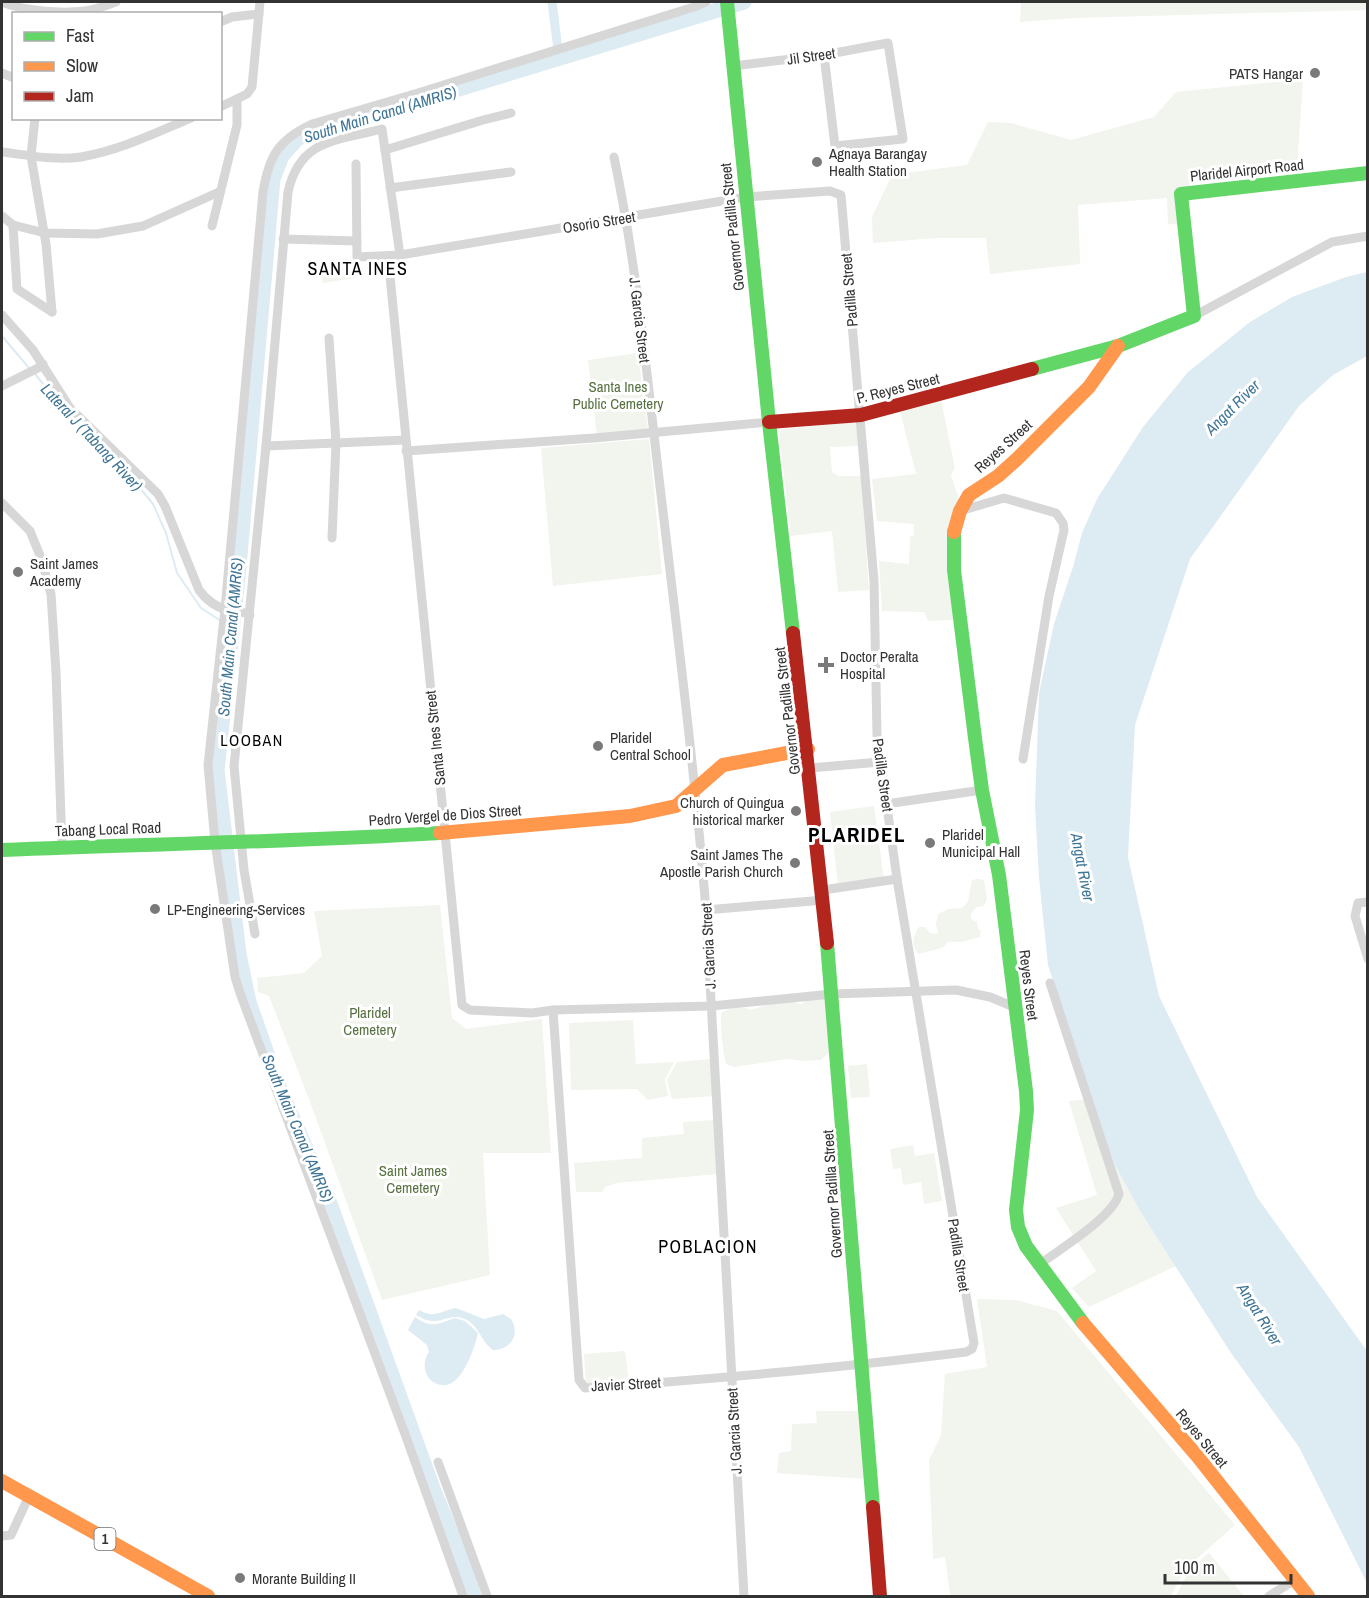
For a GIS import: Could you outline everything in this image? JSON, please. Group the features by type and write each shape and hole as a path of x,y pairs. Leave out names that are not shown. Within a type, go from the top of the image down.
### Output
{"main road":[{"name":"Governor Padilla Street","path":"728,8 769,422 824,895 880,1596"},
{"name":"Plaridel Airport Road","path":"1194,316 1181,194 1368,173"},
{"name":"P. Reyes Street","path":"769,422 861,415 1118,346 1194,316"},
{"name":"Reyes Street","path":"1118,346 1089,387 1004,471 969,495 960,511 954,531 954,570 982,790 999,875 1026,1091 1016,1210 1018,1227 1026,1246 1093,1337 1198,1457 1308,1596"},
{"name":"Pedro Vergel de Dios Street","path":"216,842 347,839 444,833 630,816 676,806 723,765 808,749"},
{"name":"Tabang Local Road","path":"2,850 216,842"},
{"name":"1","path":"2,1481 208,1596"}],"street":[{"path":"2,2 48,12"},
{"path":"70,12 86,11 116,2"},
{"path":"222,106 248,94 252,87 260,2"},
{"path":"463,1596 235,977 208,765 223,627 227,612 261,202 265,176 271,159 282,141 296,131 312,124 706,2"},
{"path":"222,21 232,17 260,14"},
{"name":"Jil Street","path":"732,66 824,55 888,43 903,139 835,146 824,55"},
{"path":"212,225 237,125 237,100"},
{"path":"385,150 511,113"},
{"path":"14,225 13,290 52,312 45,233 31,156 35,120"},
{"path":"2,152 31,156 79,157 139,141 186,120"},
{"path":"255,934 237,841 234,766 266,446 283,239 288,192 292,174 298,162 311,150 330,142 382,129 400,255"},
{"name":"J. Garcia Street","path":"614,157 626,218 654,433 698,808 706,910 744,1596"},
{"path":"283,239 357,241 356,164"},
{"path":"390,188 511,172"},
{"name":"Osorio Street","path":"357,241 357,257 400,255 746,197 830,191 841,195"},
{"path":"2,216 14,225 45,233 97,234 143,226 219,192"},
{"name":"Padilla Street","path":"841,195 874,581 877,735 880,762 897,879 974,1343 972,1349"},
{"name":"P. Reyes Street","path":"1194,316 1332,242 1368,237"},
{"name":"Santa Ines Street","path":"388,256 462,1005 470,1010 532,1013 553,1010 711,1006 832,994 957,990 990,997 1014,1007"},
{"path":"2,315 70,408 158,494 205,599 227,612 248,613"},
{"path":"329,338 336,443 332,538"},
{"path":"2,385 40,366"},
{"name":"P. Reyes Street","path":"406,451 654,433 769,422"},
{"path":"266,446 405,440"},
{"path":"960,511 1004,498 1056,513 1063,523 1064,531 1050,596 1023,759"},
{"path":"2,503 30,531 41,558 51,594 62,847"},
{"path":"810,768 880,762"},
{"path":"886,804 982,790"},
{"name":"Pedro Vergel de Dios Street","path":"676,806 698,808"},
{"path":"706,910 824,895 897,879"},
{"path":"1368,902 1358,903 1355,916 1368,959"},
{"path":"1040,1264 1107,1213 1117,1202 1119,1194 1050,983"},
{"name":"Javier Street","path":"553,1010 579,1380 585,1388 731,1378 863,1365 966,1352 972,1349"},
{"path":"438,1462 487,1596"},
{"path":"2,1536 10,1535 29,1496"},
{"path":"1269,1596 1295,1580"}],"green space":[{"path":"1021,2 1367,2 1368,10 1074,18 1020,22"},
{"path":"1303,79 1297,169 1190,179 1186,225 1168,224 1167,198 1078,205 1080,264 990,274 986,238 937,238 873,243 872,217 890,179 905,173 967,165 988,122 1011,123 1071,140 1154,117 1176,92"},
{"path":"351,260 354,278 323,283 320,266"},
{"name":"Santa Ines Public Cemetery","path":"638,353 648,430 597,437 588,360"},
{"path":"941,400 955,468 951,475 959,499 949,530 955,620 928,621 924,612 882,611 879,561 909,564 910,536 914,536 914,524 877,521 872,479 916,474 900,411"},
{"path":"856,422 858,446 830,447 832,472 838,476 861,476 869,590 838,592 832,531 791,536 779,434 782,429"},
{"path":"649,439 662,574 553,586 541,448"},
{"path":"874,806 884,880 838,885 830,812"},
{"path":"972,880 984,880 987,899 984,906 976,907 971,914 971,919 977,922 978,929 981,931 980,937 962,942 948,942 942,948 918,954 914,947 914,940 919,927 925,927 930,933 938,934 936,924 938,914 948,909 962,908 968,902"},
{"path":"440,905 452,1018 466,1029 542,1019 551,1153 483,1153 490,1275 382,1300 309,1099 269,996 258,992 257,978 304,973 322,956 314,911"},
{"path":"823,997 829,1007 830,1052 821,1060 787,1059 734,1067 726,1064 721,1013 732,1008 751,1010 782,1002 801,1004 811,998"},
{"path":"633,1020 636,1064 674,1062 665,1079 668,1096 648,1100 637,1089 571,1090 569,1023"},
{"path":"711,1059 713,1096 672,1099 667,1080 677,1062"},
{"path":"867,1064 870,1097 851,1098 848,1066"},
{"path":"1090,1099 1115,1165 1140,1211 1176,1266 1089,1307 1072,1288 1096,1271 1056,1208 1097,1195 1069,1101"},
{"path":"715,1120 717,1174 617,1183 605,1187 602,1192 576,1192 574,1163 642,1158 642,1138 684,1134 683,1122"},
{"path":"913,1145 915,1156 934,1153 942,1201 924,1204 921,1182 903,1185 901,1168 893,1169 890,1149"},
{"path":"977,1299 1016,1300 1057,1311 1235,1525 1185,1569 1171,1596 953,1596 950,1594 945,1557 933,1559 929,1460 941,1435 945,1374 987,1367"},
{"path":"625,1351 629,1382 588,1385 586,1383 584,1354"},
{"path":"816,1411 859,1411 866,1479 777,1473 779,1453 791,1451 792,1424 817,1423"},
{"path":"1209,1553 1244,1596 1176,1596 1189,1570"}],"water":[{"name":"Angat River","path":"1367,272 1367,356 1333,375 1299,406 1190,559 1135,725 1128,857 1159,996 1257,1197 1367,1351 1367,1583 1299,1447 1231,1353 1140,1211 1115,1165 1099,1126 1048,965 1039,878 1035,806 1039,693 1054,624 1082,533 1097,499 1143,427 1188,372 1250,322 1292,297 1346,277"},
{"path":"456,1308 484,1319 503,1314 511,1319 514,1325 512,1340 504,1347 493,1350 474,1325 465,1319 453,1317 431,1321 416,1315 419,1310 437,1314"},
{"path":"415,1317 430,1324 455,1318 465,1321 478,1333 463,1371 453,1382 440,1385 434,1383 427,1374 425,1363 429,1352 427,1345 408,1330"}],"waterway":[{"path":"552,2 559,58"},
{"name":"South Main Canal (AMRIS)","path":"269,1059 249,1002 239,954 217,770 238,578 273,179 282,156 298,138 744,2"},
{"name":"Lateral J (Tabang River)","path":"2,336 29,368"},
{"name":"Lateral J (Tabang River)","path":"35,374 70,417 118,461 153,504 166,533 177,573 201,608 221,621"},
{"name":"Lateral J (Tabang River)","path":"226,624 233,629"},
{"name":"South Main Canal (AMRIS)","path":"278,1084 331,1206 474,1596"}],"traffic: fast":[{"path":"727,2 769,422 793,633"},
{"path":"1032,369 1118,346 1194,316 1181,194 1368,173"},
{"path":"954,532 954,570 975,738 982,790 999,875 1026,1091 1027,1110 1016,1210 1018,1227 1026,1246 1083,1323"},
{"path":"2,850 440,833"},
{"path":"827,943 873,1507"}],"traffic: slow":[{"path":"954,532 960,511 969,495 998,476 1017,459 1089,387 1118,346"},
{"path":"440,833 630,816 676,806 723,765 808,749"},
{"path":"1083,1323 1198,1457 1308,1596"},
{"path":"2,1481 208,1596"}],"traffic: jam":[{"path":"769,422 861,415 1032,369"},
{"path":"793,633 827,943"},
{"path":"873,1507 880,1596"}],"place":[{"name":"PATS Hangar","path":"1315,73"},
{"name":"Agnaya Barangay Health Station","path":"817,162"},
{"name":"Saint James Academy","path":"18,572"},
{"name":"Doctor Peralta Hospital","path":"826,665"},
{"name":"Plaridel Central School","path":"598,746"},
{"name":"Church of Quingua historical marker","path":"796,811"},
{"name":"Plaridel Municipal Hall","path":"930,843"},
{"name":"Saint James The Apostle Parish Church","path":"795,863"},
{"name":"LP-Engineering-Services","path":"155,909"},
{"name":"Morante Building II","path":"240,1578"}],"district":[{"name":"SANTA INES","path":"358,268"},
{"name":"LOOBAN","path":"252,740"},
{"name":"PLARIDEL","path":"857,834"},
{"name":"POBLACION","path":"708,1246"}],"park label":[{"name":"Plaridel Cemetery","path":"370,1020"},
{"name":"Saint James Cemetery","path":"413,1178"}]}
